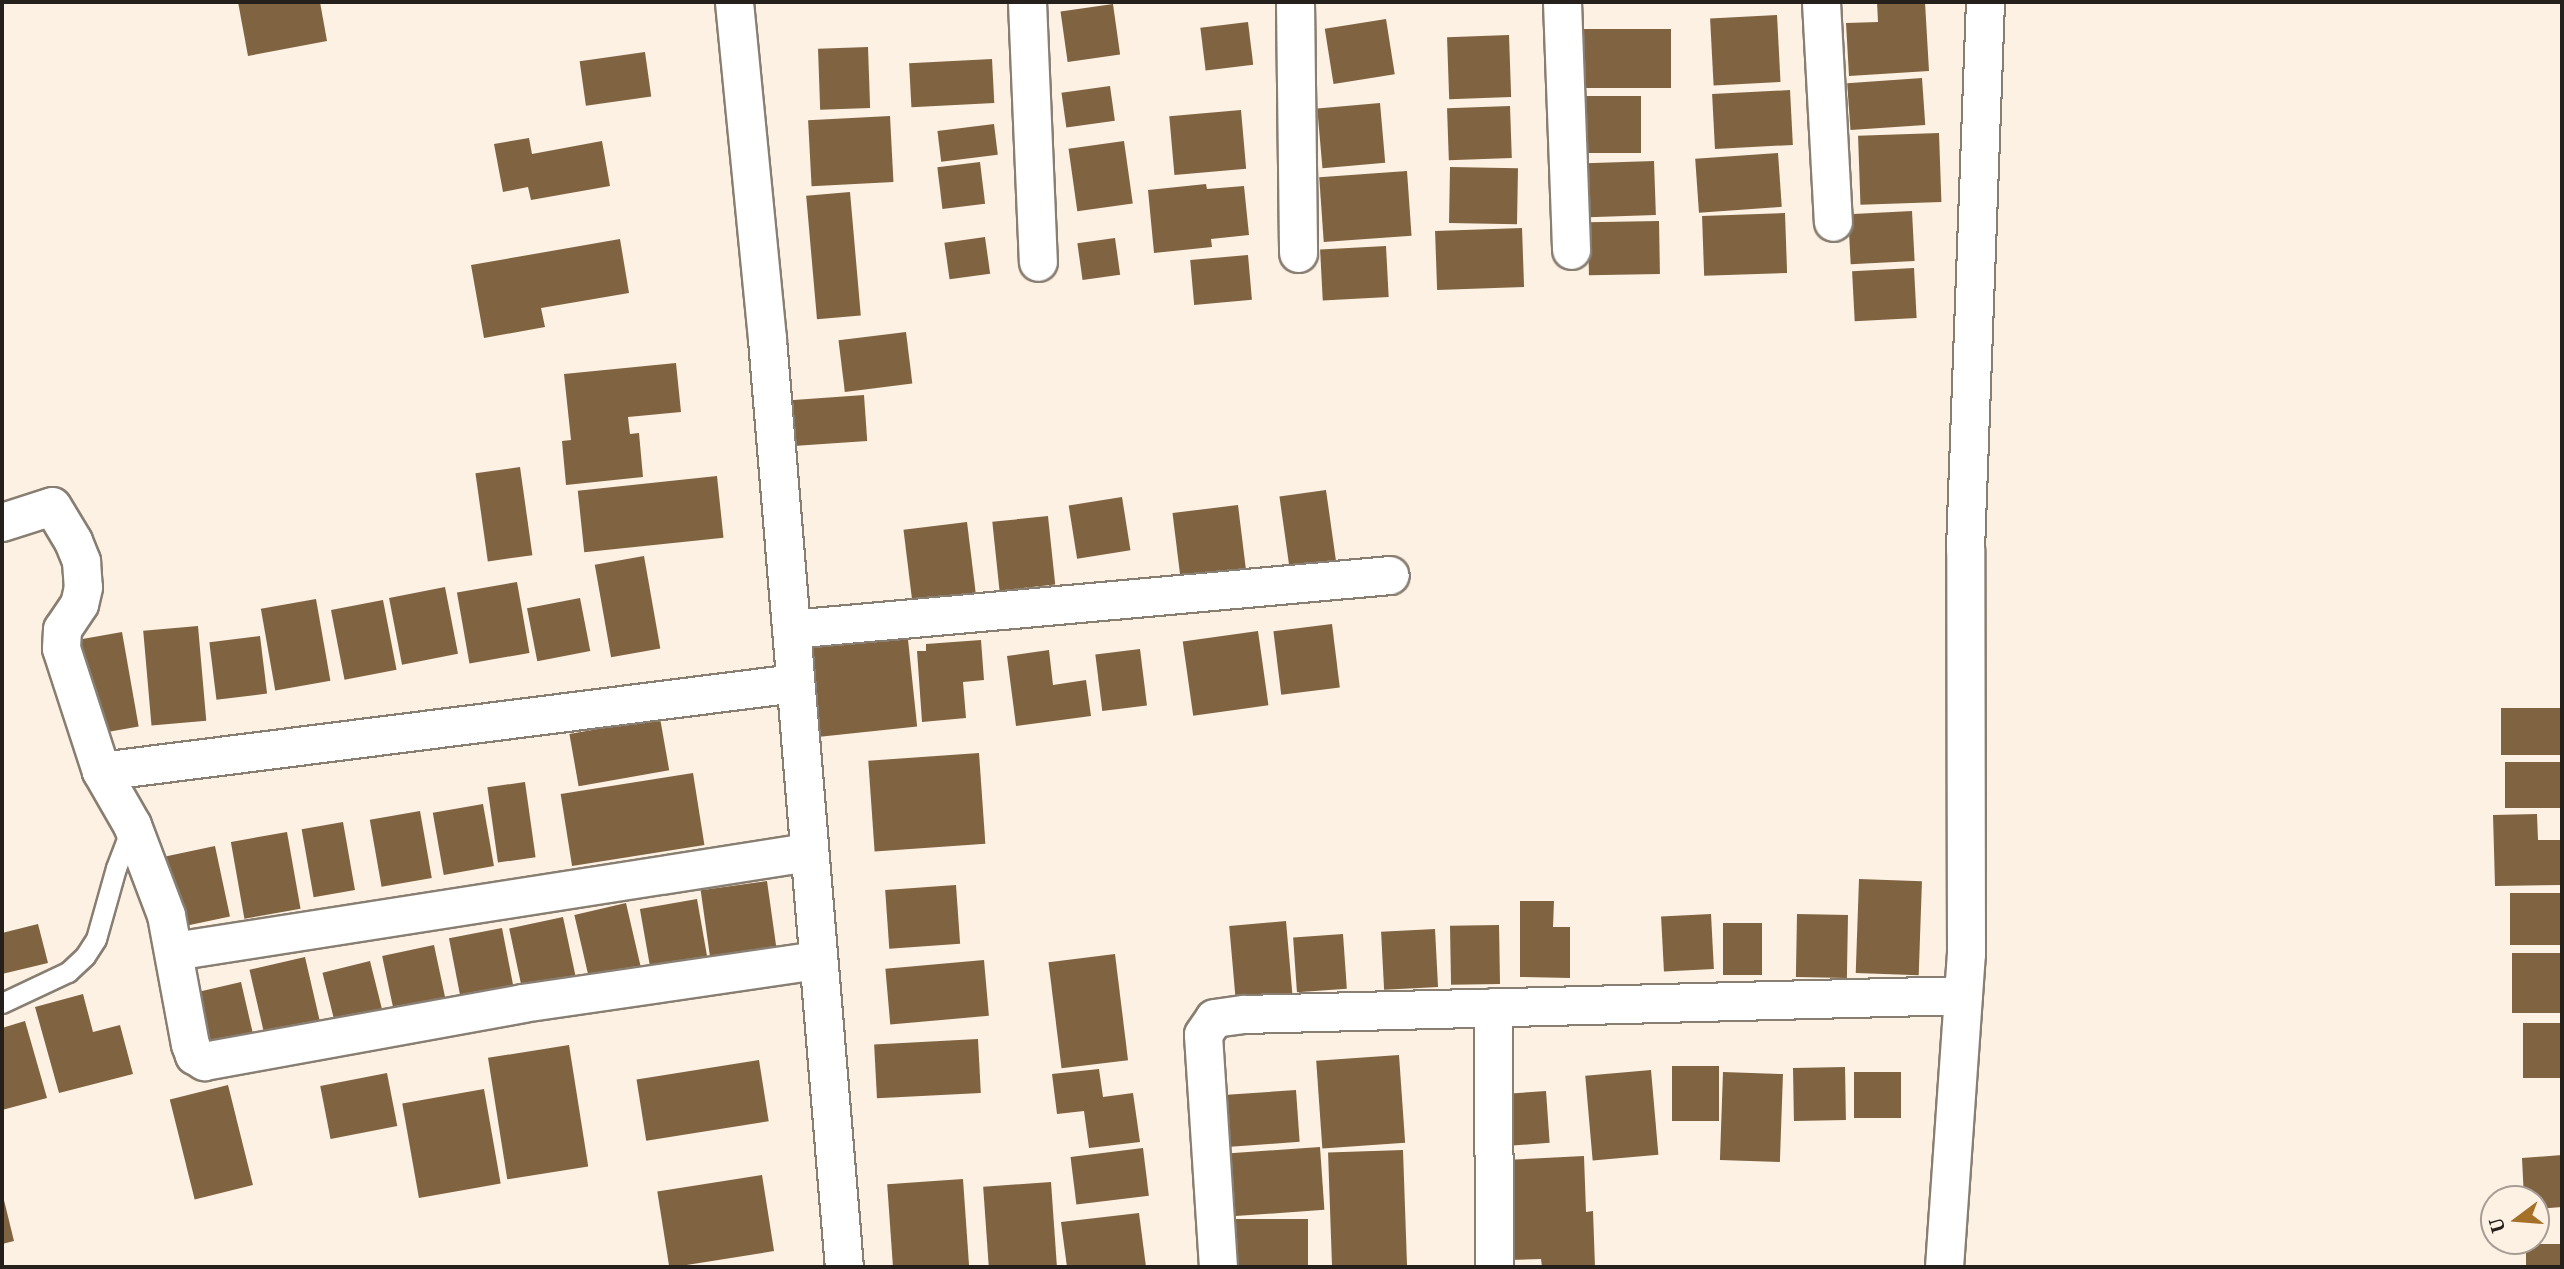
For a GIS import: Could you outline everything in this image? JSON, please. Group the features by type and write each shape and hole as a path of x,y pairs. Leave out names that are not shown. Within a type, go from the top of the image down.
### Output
{"street":[{"path":"734,2 767,339 817,960 838,1163 844,1267"},
{"path":"1027,2 1038,262"},
{"path":"1295,2 1297,253"},
{"path":"1562,2 1571,250"},
{"path":"1821,2 1833,222"},
{"path":"1944,1267 1963,995 1965,549 1985,2"},
{"path":"2,522 52,506 73,541 81,561 83,587 79,604 62,629 61,648 101,771 132,825 166,915 192,1051 204,1061 494,1008 817,960"},
{"path":"791,629 1390,575"},
{"path":"101,771 796,683"},
{"path":"174,951 808,852"},
{"path":"1218,1267 1203,1034 1214,1018 1258,1013 1963,995"},
{"path":"1493,1007 1494,1267"}],"lane":[{"path":"2,1003 68,972 85,956 96,939 116,868 132,825"}],"building":[{"path":"238,2 320,2 327,41 248,56"},
{"path":"1877,2 1925,2 1929,71 1849,76 1846,23 1878,22"},
{"path":"1113,4 1120,55 1068,62 1061,11"},
{"path":"1777,15 1781,82 1714,85 1710,19"},
{"path":"1386,19 1395,74 1334,84 1325,29"},
{"path":"1248,22 1253,65 1206,71 1200,28"},
{"path":"1579,29 1671,29 1671,88 1579,88"},
{"path":"1509,35 1511,97 1449,99 1447,37"},
{"path":"868,47 870,108 820,110 818,49"},
{"path":"645,52 651,97 586,106 580,61"},
{"path":"992,59 994,103 911,107 909,63"},
{"path":"1922,78 1925,125 1850,130 1847,83"},
{"path":"1110,86 1115,121 1066,127 1061,93"},
{"path":"1790,90 1793,145 1715,149 1712,94"},
{"path":"1585,96 1641,96 1641,153 1585,153"},
{"path":"1380,103 1385,163 1322,168 1317,108"},
{"path":"1510,106 1512,158 1449,160 1447,108"},
{"path":"1241,110 1246,169 1174,175 1169,116"},
{"path":"890,116 893,182 812,186 808,120"},
{"path":"994,124 998,155 941,162 937,131"},
{"path":"1939,133 1941,202 1860,205 1858,136"},
{"path":"529,138 532,154 602,141 610,186 531,200 528,187 503,192 494,144"},
{"path":"1124,141 1133,203 1077,211 1069,149"},
{"path":"1778,153 1782,207 1699,213 1695,159"},
{"path":"1654,161 1656,215 1588,217 1586,163"},
{"path":"980,162 985,204 942,209 937,167"},
{"path":"1450,167 1518,168 1517,224 1449,223"},
{"path":"1407,171 1412,236 1324,242 1319,177"},
{"path":"1206,184 1207,189 1244,186 1249,235 1211,239 1212,247 1154,253 1148,190"},
{"path":"850,192 861,316 817,319 806,196"},
{"path":"1912,211 1915,261 1851,264 1848,214"},
{"path":"1785,213 1787,273 1704,276 1702,216"},
{"path":"1659,221 1660,274 1589,275 1588,222"},
{"path":"1522,228 1524,287 1437,290 1435,231"},
{"path":"985,237 990,274 950,279 944,243"},
{"path":"1115,238 1120,275 1083,280 1077,243"},
{"path":"620,239 629,293 541,308 545,327 484,338 471,265"},
{"path":"1386,246 1389,297 1323,300 1320,249"},
{"path":"1248,255 1252,300 1194,305 1190,260"},
{"path":"1914,268 1917,318 1855,321 1852,271"},
{"path":"906,332 912,384 845,392 839,340"},
{"path":"676,363 681,412 628,417 630,434 639,433 643,477 566,485 562,441 571,440 564,374"},
{"path":"864,395 867,441 793,446 790,400"},
{"path":"520,467 532,555 488,561 475,473"},
{"path":"717,476 723,538 584,552 578,491"},
{"path":"1326,490 1336,563 1290,570 1279,497"},
{"path":"1122,497 1130,550 1077,559 1069,505"},
{"path":"1238,505 1247,579 1182,587 1172,513"},
{"path":"1048,516 1055,585 1000,590 992,522"},
{"path":"967,522 976,595 912,603 903,530"},
{"path":"644,556 660,649 611,657 595,565"},
{"path":"517,582 530,653 469,663 457,593"},
{"path":"445,587 458,654 402,665 389,598"},
{"path":"580,598 590,651 537,661 527,608"},
{"path":"316,599 330,681 275,690 261,609"},
{"path":"383,600 397,670 345,680 331,610"},
{"path":"1332,624 1340,688 1281,695 1273,631"},
{"path":"198,626 206,721 151,725 143,631"},
{"path":"907,630 917,726 818,737 808,640"},
{"path":"1258,631 1268,705 1193,716 1183,642"},
{"path":"122,632 139,727 96,734 80,639"},
{"path":"260,636 267,694 216,700 209,642"},
{"path":"981,640 984,680 963,682 966,718 922,722 917,651 926,651 926,644"},
{"path":"1140,649 1147,706 1102,711 1095,654"},
{"path":"1049,650 1053,685 1086,680 1091,716 1016,726 1007,656"},
{"path":"2501,708 2562,708 2562,755 2501,755"},
{"path":"660,718 669,770 579,786 569,734"},
{"path":"979,753 985,844 875,852 868,761"},
{"path":"2505,762 2562,762 2562,808 2505,808"},
{"path":"693,773 704,845 572,866 561,794"},
{"path":"525,782 536,857 498,863 487,787"},
{"path":"483,804 494,866 444,875 433,813"},
{"path":"420,811 432,878 382,887 370,820"},
{"path":"2537,814 2538,840 2562,840 2562,885 2495,886 2493,815"},
{"path":"343,822 355,890 314,897 302,829"},
{"path":"287,832 301,909 244,919 231,842"},
{"path":"215,846 230,916 179,927 164,857"},
{"path":"1859,879 1922,881 1919,975 1856,973"},
{"path":"767,881 777,954 711,964 701,890"},
{"path":"956,885 960,944 889,949 885,890"},
{"path":"2510,893 2562,893 2562,945 2510,945"},
{"path":"697,899 708,964 651,974 640,909"},
{"path":"1520,901 1554,901 1553,927 1570,927 1570,978 1520,977"},
{"path":"626,903 642,973 591,985 574,915"},
{"path":"1711,914 1714,969 1664,972 1661,917"},
{"path":"1797,914 1848,915 1847,978 1796,977"},
{"path":"563,917 577,983 523,994 509,928"},
{"path":"1286,921 1292,994 1236,999 1229,926"},
{"path":"1723,923 1762,923 1762,975 1723,975"},
{"path":"38,924 48,963 2,974 2,933"},
{"path":"1499,925 1500,984 1451,985 1450,926"},
{"path":"502,928 514,992 461,1002 449,938"},
{"path":"1435,929 1438,987 1384,990 1381,932"},
{"path":"1343,934 1347,989 1297,992 1293,937"},
{"path":"434,945 446,1003 394,1014 382,956"},
{"path":"2512,953 2562,953 2562,1013 2512,1013"},
{"path":"1115,954 1128,1060 1062,1068 1048,962"},
{"path":"305,957 320,1020 264,1033 249,970"},
{"path":"984,960 989,1016 890,1024 885,969"},
{"path":"370,961 384,1018 337,1030 322,973"},
{"path":"241,982 254,1039 205,1051 191,993"},
{"path":"83,994 93,1032 120,1025 133,1074 59,1093 35,1007"},
{"path":"25,1021 47,1098 2,1110 2,1028"},
{"path":"2523,1023 2562,1023 2562,1078 2523,1078"},
{"path":"978,1039 981,1093 877,1098 874,1044"},
{"path":"569,1045 588,1166 507,1179 488,1058"},
{"path":"1399,1055 1405,1143 1322,1149 1316,1061"},
{"path":"759,1060 769,1121 646,1141 637,1079"},
{"path":"1672,1066 1719,1066 1719,1121 1672,1121"},
{"path":"1845,1067 1846,1120 1794,1121 1793,1068"},
{"path":"1099,1069 1103,1097 1133,1093 1140,1142 1089,1148 1084,1111 1057,1114 1052,1074"},
{"path":"1651,1070 1658,1155 1593,1160 1585,1076"},
{"path":"1723,1072 1783,1074 1780,1162 1720,1160"},
{"path":"1854,1072 1901,1072 1901,1118 1854,1118"},
{"path":"387,1073 397,1126 331,1139 320,1086"},
{"path":"228,1085 253,1185 195,1199 170,1100"},
{"path":"484,1089 501,1184 419,1198 402,1103"},
{"path":"1296,1090 1300,1142 1231,1147 1227,1095"},
{"path":"1546,1091 1550,1143 1503,1146 1499,1094"},
{"path":"1320,1147 1324,1210 1221,1217 1216,1154"},
{"path":"1143,1148 1149,1196 1076,1205 1071,1157"},
{"path":"1403,1150 1407,1267 1332,1267 1328,1153"},
{"path":"2562,1155 2562,1207 2550,1208 2550,1185 2523,1185 2522,1158"},
{"path":"1584,1156 1586,1212 1593,1211 1595,1267 1542,1267 1541,1259 1509,1260 1505,1160"},
{"path":"762,1175 774,1251 669,1267 657,1192"},
{"path":"963,1179 969,1267 893,1267 887,1184"},
{"path":"1051,1182 1057,1267 989,1267 983,1187"},
{"path":"2,1192 14,1241 2,1244"},
{"path":"1139,1213 1146,1267 1067,1267 1061,1222"},
{"path":"1236,1219 1308,1219 1308,1267 1236,1267"},
{"path":"2550,1244 2562,1244 2562,1267 2526,1267 2526,1255 2550,1255"}]}
